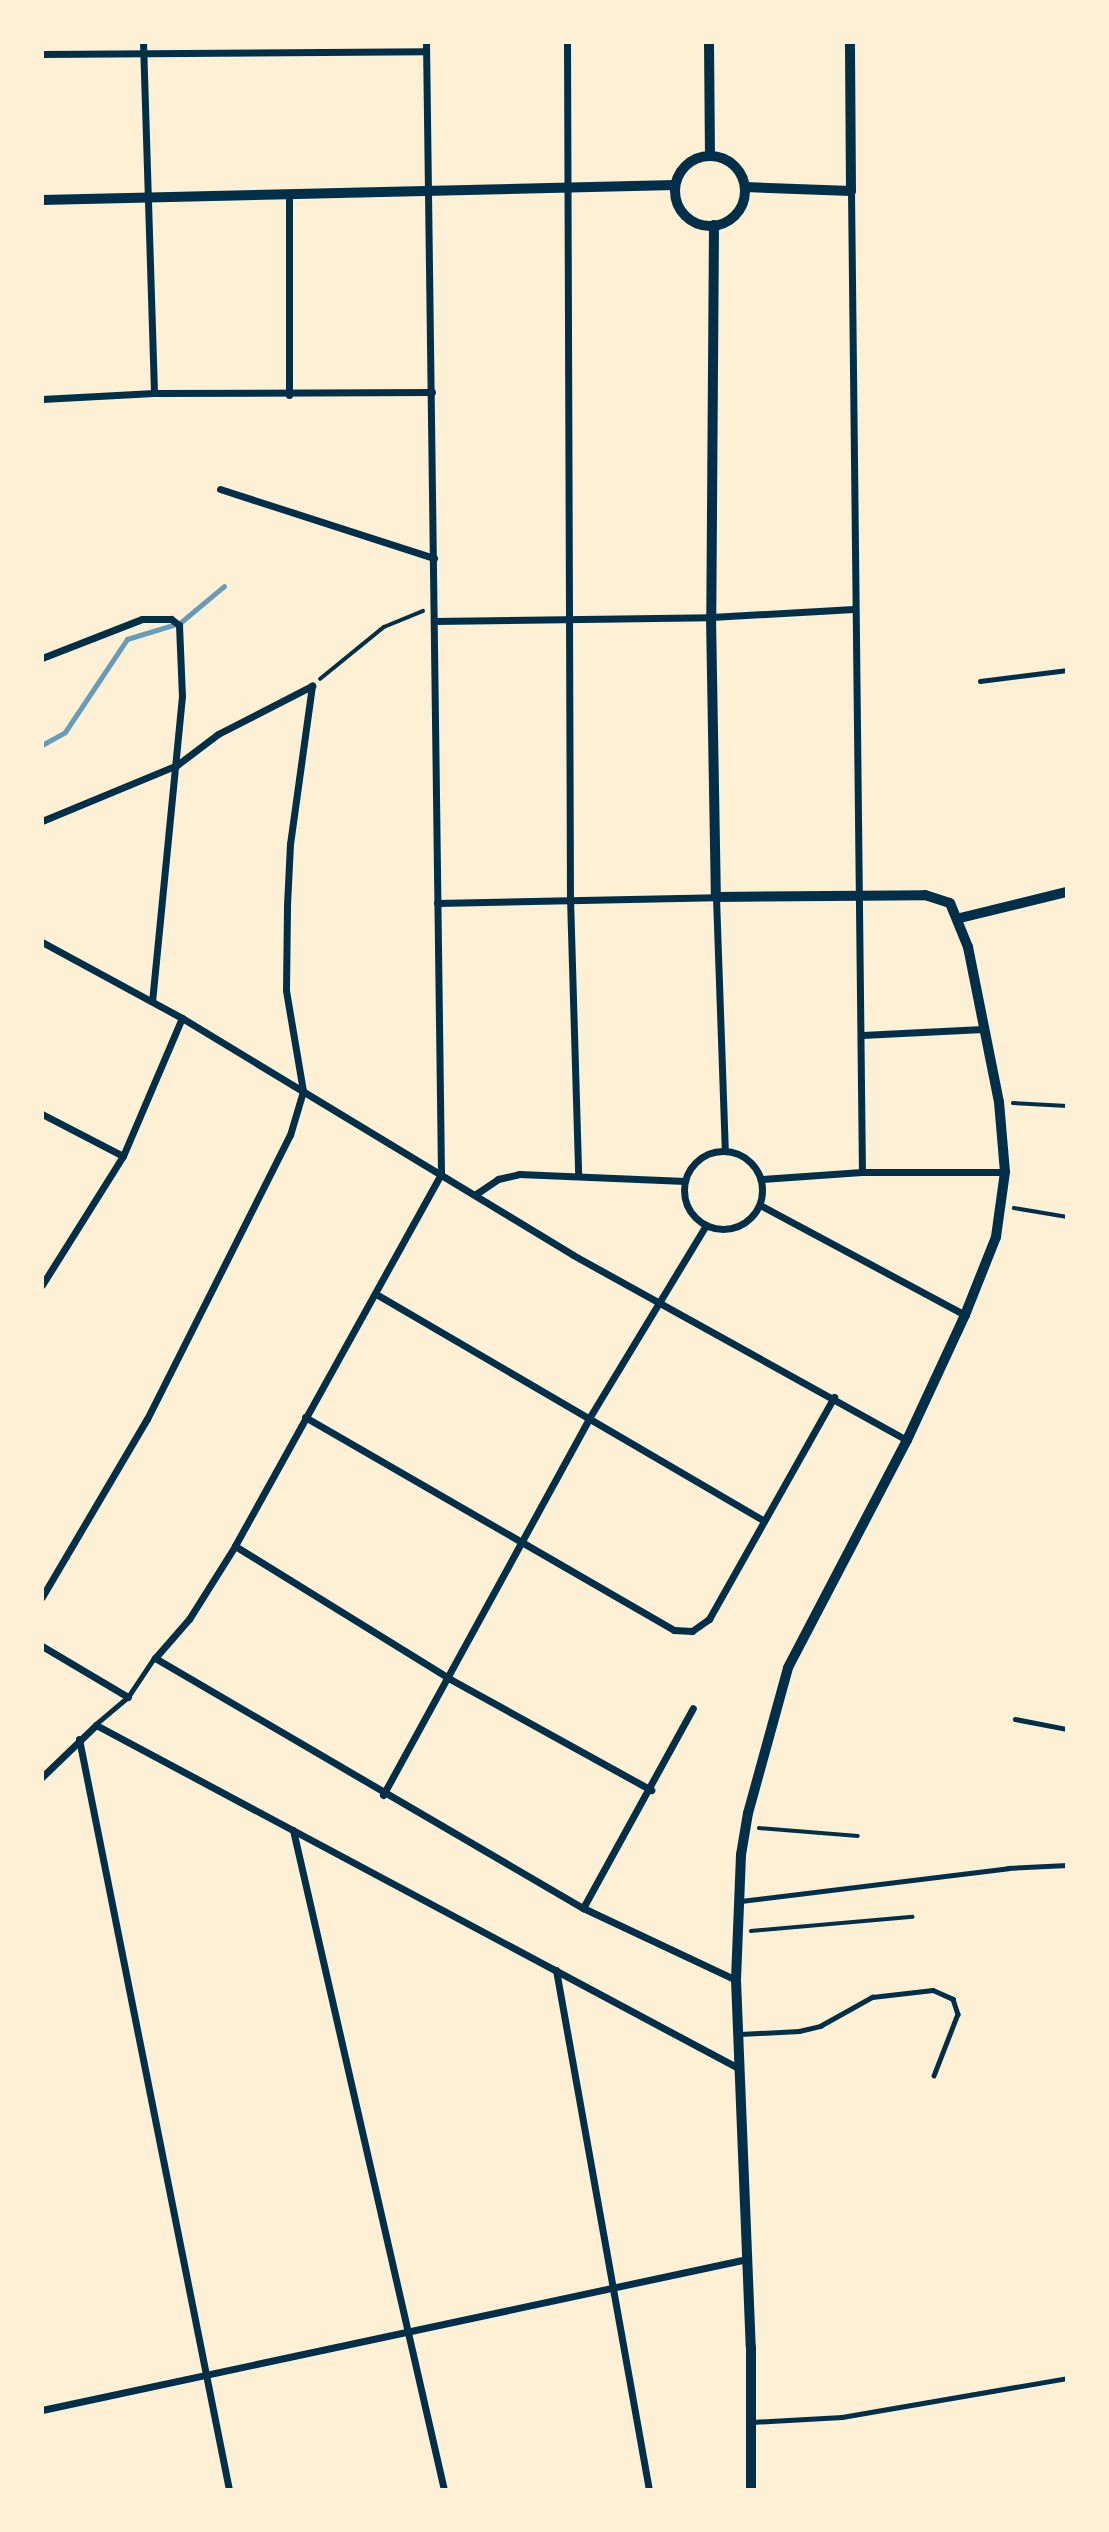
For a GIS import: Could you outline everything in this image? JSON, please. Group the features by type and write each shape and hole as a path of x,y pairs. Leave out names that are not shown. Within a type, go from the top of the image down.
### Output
{"street":[{"path":"143,42 154,393"},
{"path":"426,42 441,1174 235,1546 189,1619 155,1658 383,1795 583,1908 736,1980"},
{"path":"567,42 570,898 578,1175"},
{"path":"709,42 710,156"},
{"path":"850,42 862,1172"},
{"path":"42,54 426,51"},
{"path":"710,156 736,167 745,187 737,213 713,225 699,224 682,212 675,185 687,164 710,156"},
{"path":"42,200 675,185"},
{"path":"745,187 851,191"},
{"path":"289,196 289,395"},
{"path":"713,225 712,617 716,897 725,1150"},
{"path":"44,401 154,393 289,395 432,392"},
{"path":"219,489 434,558"},
{"path":"434,621 569,616 712,617 854,608"},
{"path":"42,658 118,626 142,620 171,619 179,625 184,651 177,765 152,1001"},
{"path":"42,821 177,765 218,734 312,686"},
{"path":"42,1597 97,1510 218,1286 275,1171 303,1091 286,990 287,905 290,844 312,686"},
{"path":"960,918 1067,892"},
{"path":"437,903 570,898 858,894 938,897 950,903 960,918 999,1102 1005,1172 1004,1206 965,1315 907,1440 788,1668 757,1770 746,1827 736,1980 747,2259 751,2490"},
{"path":"42,942 152,1001 659,1302 907,1440"},
{"path":"42,1285 44,1276 123,1156 181,1018"},
{"path":"862,1035 983,1028"},
{"path":"42,1114 123,1156"},
{"path":"725,1150 748,1159 762,1179 760,1205 743,1224 718,1228 706,1225 688,1206 685,1181 699,1159 725,1150"},
{"path":"762,1179 862,1172 1005,1172"},
{"path":"476,1194 498,1179 519,1174 685,1181"},
{"path":"760,1205 965,1315"},
{"path":"383,1795 450,1679 588,1419 706,1225"},
{"path":"376,1294 763,1520"},
{"path":"305,1417 523,1540 674,1630 692,1631 709,1619 834,1397"},
{"path":"235,1546 450,1679 650,1790"},
{"path":"42,1646 128,1698"},
{"path":"583,1908 693,1708"},
{"path":"42,1777 96,1725 740,2069"},
{"path":"79,1739 229,2490"},
{"path":"293,1830 444,2490"},
{"path":"556,1970 610,2287 649,2490"},
{"path":"42,2410 206,2372 410,2333 747,2259"}],"lane":[{"path":"980,681 1067,670"},
{"path":"96,1725 128,1698 155,1658"},
{"path":"1015,1719 1067,1729"},
{"path":"740,1901 1008,1868 1067,1865"},
{"path":"739,2034 799,2031 820,2026 872,1997 933,1990 953,1999 958,2014 934,2076"},
{"path":"751,2422 842,2417 1067,2378"}],"path":[{"path":"312,686 384,627 435,606"},
{"path":"999,1102 1067,1106"},
{"path":"1004,1206 1067,1217"},
{"path":"746,1827 858,1836"},
{"path":"738,1932 912,1917"}],"waterway":[{"path":"181,622 224,586"},
{"path":"42,745 65,732 127,639 176,624"}]}
